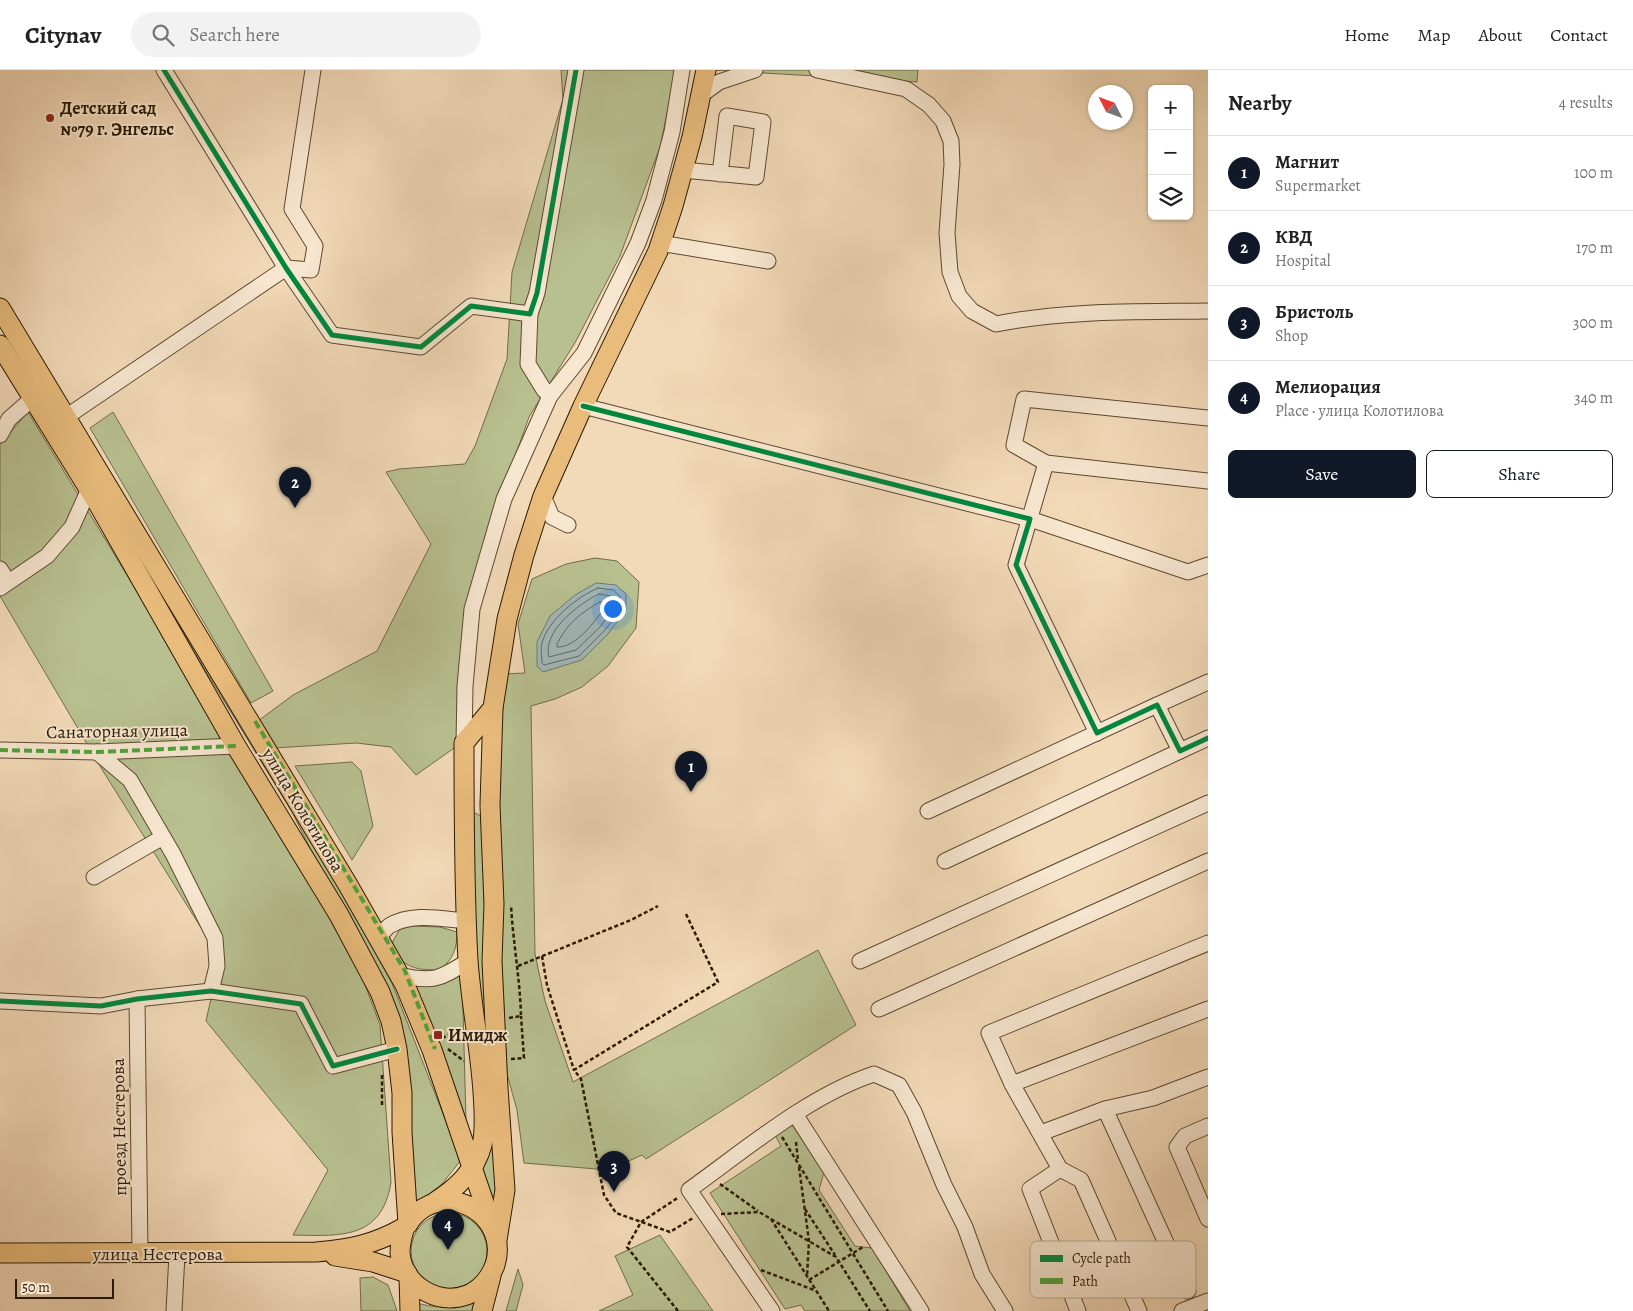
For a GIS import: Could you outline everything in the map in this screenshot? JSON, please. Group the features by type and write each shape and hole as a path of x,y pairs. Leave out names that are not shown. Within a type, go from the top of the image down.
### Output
{"main road":[{"path":"494,1233 505,1190 492,961 494,904 490,805 492,708 507,619 524,555 543,496 660,243 683,170 706,70"},
{"name":"улица Колотилова","path":"0,308 58,421 89,489 236,746 334,906 364,959 386,1006 397,1049 402,1092 407,1226 401,1240 400,1253 403,1266 408,1275 410,1311"},
{"name":"улица Колотилова","path":"0,345 33,398 58,421 348,885 399,975 432,1050 494,1233 497,1258 482,1311"},
{"path":"435,1203 450,1192 473,1167 482,1143 485,1120 481,1062 468,961 464,743 492,708"},
{"path":"407,1226 413,1216 423,1208 435,1203 451,1200 468,1204 482,1213 494,1233"},
{"name":"улица Нестерова","path":"0,1253 177,1254 316,1252 350,1249 369,1244 407,1226"},
{"name":"улица Нестерова","path":"316,1252 373,1262 408,1275"},
{"path":"408,1275 420,1289 435,1296 451,1298 467,1295 481,1286 492,1273"}],"street":[{"path":"164,70 286,268 332,335 421,346 471,306 530,314"},
{"path":"58,421 286,268 311,270 316,246 292,209 313,70"},
{"path":"550,396 544,390 528,364 530,314 537,293 576,70"},
{"path":"464,743 465,686 472,609 504,498 550,396 584,353 638,243 654,200 672,132 682,70"},
{"path":"701,95 719,82 756,70"},
{"path":"816,70 906,90 929,105 943,120 951,141 952,164 947,233 950,272 959,296 972,311 996,324 1029,317 1208,311"},
{"path":"683,170 720,174"},
{"path":"660,243 768,260"},
{"path":"0,436 9,419 33,398"},
{"path":"1208,418 1024,399 1014,445 1046,463 1208,481"},
{"path":"583,406 1030,519 1188,572 1208,566"},
{"path":"1046,463 1016,565 1097,732"},
{"path":"3,579 47,556 72,527 89,489"},
{"path":"543,496 552,517 568,525"},
{"path":"928,811 1208,682"},
{"path":"1157,705 1180,751"},
{"path":"945,861 1208,738"},
{"name":"Санаторная улица","path":"0,750 97,752 236,746"},
{"path":"97,752 130,780 163,837 215,938 217,966 211,990"},
{"path":"860,961 1208,802"},
{"path":"94,877 163,837"},
{"path":"879,1010 1208,861"},
{"path":"378,938 388,927 399,921 425,917 467,921"},
{"path":"1108,1241 1081,1180 1060,1169 1012,1084 989,1033 1208,943"},
{"path":"399,975 420,980 437,978 468,961"},
{"path":"0,1001 102,1006 137,999 211,990 301,1004 333,1066 397,1049"},
{"name":"проезд Нестерова","path":"137,999 140,1254"},
{"path":"1012,1084 1208,1009"},
{"path":"772,1311 689,1190 794,1115 851,1081 874,1074 899,1085 914,1112 944,1184 965,1227 982,1274 1005,1311"},
{"path":"1041,1134 1105,1109 1153,1098 1208,1077"},
{"path":"1105,1109 1165,1241"},
{"path":"794,1115 921,1311"},
{"path":"1208,1126 1185,1136 1177,1147 1208,1219"},
{"path":"1050,1241 1030,1189 1060,1169"},
{"path":"174,1311 177,1254"},
{"path":"1073,1298 1078,1311"},
{"path":"1133,1298 1139,1311"},
{"path":"1182,1311 1208,1301"}],"path":[{"path":"518,966 631,920 658,906"},
{"path":"574,1070 718,982 686,914"},
{"path":"542,956 547,985 574,1070 581,1078 604,1195 616,1213 670,1232 693,1218 760,1212"},
{"path":"794,1115 809,1241 808,1278"},
{"path":"776,1127 888,1311"},
{"path":"708,1176 760,1212 836,1257"},
{"path":"678,1311 627,1247 641,1222 689,1190"},
{"path":"804,1208 870,1311"},
{"path":"770,1218 829,1311"},
{"path":"808,1278 875,1239"},
{"path":"740,1264 816,1291"}],"green space":[{"path":"561,70 676,70 660,147 620,256 576,341 529,417 487,536 457,746 416,775 391,747 356,743 274,748 258,721 293,695 377,651 431,544 386,472 399,469 465,464 475,446 507,359 512,272 563,99"},
{"path":"713,70 918,70 917,82"},
{"path":"28,412 224,735 307,877 364,982 380,1025 391,1182 386,1201 379,1215 368,1225 356,1231 327,1235 293,1235 328,1170 206,1021 220,958 103,771 0,596 0,444"},
{"path":"113,412 273,691 251,703 90,428"},
{"path":"72,435 315,838 351,909 392,983 461,1160 442,1184 409,1209 403,1047 342,912 292,812 64,440"},
{"path":"595,558 617,561 639,582 636,628 608,666 582,687 555,699 531,706 535,954 545,1001 573,1082 818,950 856,1025 646,1159 642,1155 609,1170 524,1163 517,1110 507,1074 498,886 498,780 504,674 525,673 518,624 532,579 566,564"},
{"path":"352,762 361,771 373,826 352,860 295,766"},
{"path":"473,812 481,816 496,1209 479,1161 469,820"},
{"path":"412,926 440,927 457,932 453,953 440,970 425,970 413,967 402,961 392,949 393,941 400,929"},
{"path":"462,972 466,1120 464,1126 413,984 439,985"},
{"path":"792,1125 824,1172 819,1190 855,1246 872,1248 910,1311 805,1311 801,1305 785,1309 710,1193 781,1146 775,1135"},
{"path":"449,1213 464,1216 476,1224 484,1236 487,1251 484,1266 476,1278 464,1286 449,1289 434,1286 422,1278 414,1266 411,1251 414,1236 422,1224 434,1216"},
{"path":"660,1235 713,1311 599,1311 633,1295 615,1256"},
{"path":"518,1269 523,1285 516,1311 506,1311"},
{"path":"373,1277 388,1285 397,1311 361,1311 360,1278"},
{"path":"476,1299 474,1311 417,1311 416,1303 454,1307"}],"water":[{"path":"596,583 616,585 626,594 626,610 608,634 582,660 543,672 537,666 537,642 550,616 575,595"}],"marked path":[{"path":"255,721 405,971 435,1049"},
{"path":"0,750 97,752 236,746"}],"cycle path":[{"path":"164,70 286,268 332,335 421,347 471,306 530,314 537,293 576,70"},
{"path":"583,406 1030,519 1016,565 1097,733 1157,705 1180,751 1208,738"},
{"path":"0,1001 101,1006 137,999 211,991 301,1004 333,1066 397,1049"}],"place":[{"name":"Детский сад №79 г. Энгельс","path":"50,118"},
{"name":"КВД","path":"295,508"},
{"name":"Магнит","path":"691,792"},
{"name":"Имидж","path":"438,1035"},
{"name":"Бристоль","path":"614,1192"},
{"name":"Мелиорация","path":"448,1250"}]}
